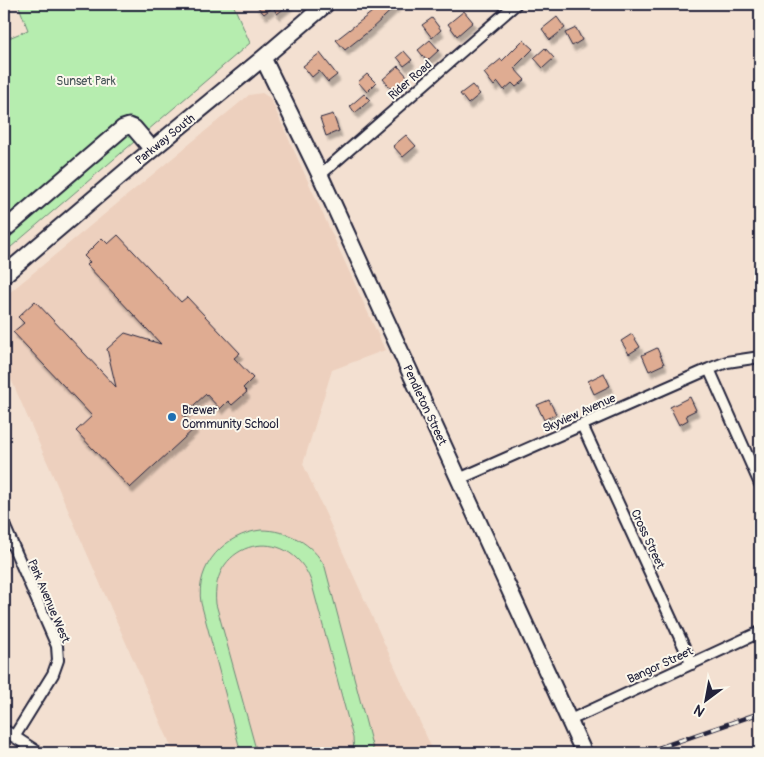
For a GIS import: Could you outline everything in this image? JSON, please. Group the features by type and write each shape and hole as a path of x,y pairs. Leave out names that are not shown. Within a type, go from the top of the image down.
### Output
{"street":[{"name":"Rider Road","path":"320,175 516,4"},
{"name":"Parkway South","path":"6,268 263,58 322,5"},
{"name":"Pendleton Street","path":"263,58 320,175 584,753"},
{"path":"4,230 124,128 129,126 134,128 152,149"},
{"name":"Skyview Avenue","path":"459,479 709,369 727,362 760,357"},
{"path":"709,369 760,484"},
{"name":"Cross Street","path":"582,425 692,664"},
{"name":"Park Avenue West","path":"4,525 57,646 58,660 53,674 14,737"},
{"name":"Bangor Street","path":"570,720 760,632"},
{"path":"4,730 39,753"}],"shaded area":[{"name":"Brewer Community School","path":"262,93 270,98 385,350 332,370 303,464 434,753 174,753 4,363 4,297 249,95"}],"green space":[{"name":"Sunset Park","path":"18,4 233,4 250,43 4,253 4,40 28,30"},
{"path":"261,530 290,535 314,551 325,567 374,753 354,753 353,738 311,581 300,562 286,551 269,545 253,546 237,553 225,565 217,582 216,604 257,753 241,753 201,603 200,589 208,564 215,554 236,538"}],"building":[{"path":"255,4 290,4 277,14 273,7 264,14"},
{"path":"377,4 398,4 345,50 336,40 372,12 370,10"},
{"path":"464,11 473,22 457,36 448,24"},
{"path":"557,17 565,28 550,40 542,29"},
{"path":"432,18 441,30 432,38 422,25"},
{"path":"576,28 582,40 572,46 565,33"},
{"path":"430,40 439,50 427,61 418,50"},
{"path":"523,40 533,49 514,68 525,80 516,87 512,83 504,90 498,82 494,86 484,73 501,59 502,61"},
{"path":"545,48 554,58 543,68 534,58"},
{"path":"404,51 412,60 404,66 397,57"},
{"path":"320,53 337,75 328,82 319,71 312,77 303,66"},
{"path":"398,66 408,77 392,90 383,79"},
{"path":"367,74 376,83 367,92 358,82"},
{"path":"472,85 480,94 468,104 460,94"},
{"path":"364,94 370,100 355,113 350,106"},
{"path":"333,114 339,131 326,136 320,118"},
{"path":"406,135 416,146 403,157 393,146"},
{"path":"118,235 181,302 187,297 240,353 234,358 253,378 243,388 247,392 232,405 228,401 220,409 206,394 183,415 195,428 130,488 76,431 92,416 13,332 24,323 18,317 35,301 116,387 107,349 125,333 161,344 87,265 90,262 84,256 102,238 108,244"},
{"path":"632,334 640,347 629,354 621,341"},
{"path":"657,348 664,364 649,371 642,355"},
{"path":"604,373 610,386 594,394 588,381"},
{"path":"690,397 696,410 686,415 688,420 679,425 670,407"},
{"path":"549,400 556,414 544,420 537,405"}],"railway":[{"path":"644,753 760,713"}],"place":[{"name":"Brewer Community School","path":"172,417"}]}
